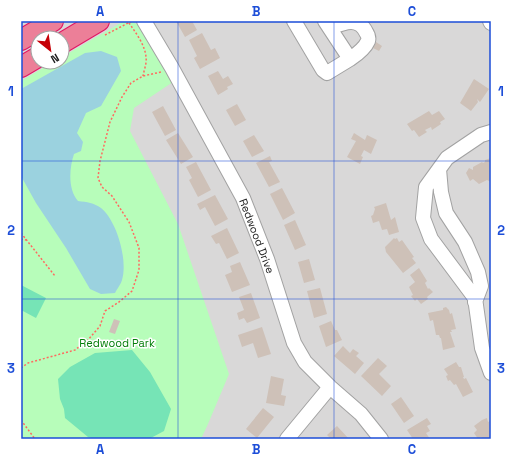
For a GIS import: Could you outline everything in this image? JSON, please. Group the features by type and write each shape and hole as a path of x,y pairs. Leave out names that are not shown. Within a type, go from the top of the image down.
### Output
{"highway":[{"path":"21,40 53,21"},
{"path":"70,38 99,21"},
{"path":"21,67 30,62"}],"street":[{"name":"Redwood Drive","path":"144,21 172,68 243,198 268,259 294,343 305,362 330,387 361,414 381,439"},
{"path":"294,21 325,72 330,72 350,59 362,49 368,38 366,30 361,24 345,22 328,25 350,59"},
{"path":"491,132 480,135 447,158 426,187 423,218 431,239 475,298 482,348 491,373"},
{"path":"439,169 446,213 465,242 478,272 481,286 475,302"},
{"path":"287,439 330,387"}],"path":[{"path":"129,23 145,50 146,58 143,76"},
{"path":"21,368 28,363 75,350 88,340 100,326 105,311 132,291 139,270 139,248 129,222 112,196 102,187 98,178 100,161 110,122 122,97 131,83 143,76 172,68"},
{"path":"21,233 55,276"},
{"path":"21,239 26,240"},
{"path":"21,420 35,439"}],"shaded area":[{"path":"21,21 491,21 491,439 21,439"}],"green space":[{"name":"Redwood Park","path":"124,21 130,21 141,26 173,82 134,108 130,131 178,224 229,374 201,439 22,439 21,437 21,81 40,70 70,70 70,52"},
{"path":"21,285 46,298 36,318 21,310"},
{"path":"132,350 150,372 171,409 164,431 149,439 94,439 88,437 65,418 64,409 60,399 58,379 70,367 95,353"}],"water":[{"path":"101,51 117,57 121,71 101,106 86,113 77,133 83,142 81,151 74,154 70,173 72,191 78,201 90,203 101,208 112,222 120,241 124,262 121,282 115,293 101,294 90,289 66,248 36,203 21,176 21,89 55,70 70,70 70,61 85,53"}],"building":[{"path":"176,21 192,21 197,30 185,37"},
{"path":"202,33 211,50 215,48 220,58 200,69 194,58 197,56 189,40"},
{"path":"376,42 382,46 379,51 373,48"},
{"path":"218,71 223,79 228,76 233,84 218,95 208,76"},
{"path":"474,79 489,89 480,102 477,99 478,102 471,111 460,103"},
{"path":"237,104 246,120 235,126 226,110"},
{"path":"163,106 176,130 165,136 152,112"},
{"path":"429,111 432,115 439,111 445,119 440,122 441,124 432,130 431,127 425,130 427,132 419,137 407,124"},
{"path":"178,133 193,157 181,164 166,140"},
{"path":"354,133 365,140 367,135 377,140 371,154 364,150 361,156 363,157 360,164 347,157 356,141 351,139"},
{"path":"254,135 264,151 252,157 243,141"},
{"path":"270,156 272,161 269,162 280,182 269,187 256,163"},
{"path":"491,158 491,182 487,180 479,184 473,179 470,181 466,173 469,168 473,170 473,167"},
{"path":"196,162 211,190 198,197 189,180 192,178 186,167"},
{"path":"282,188 295,213 283,220 270,194"},
{"path":"215,195 228,219 215,226 205,207 200,210 197,204"},
{"path":"386,203 391,220 395,217 399,232 389,235 387,229 382,230 379,221 373,223 371,216 373,215 375,209 374,207"},
{"path":"295,220 306,245 295,250 284,225"},
{"path":"227,228 239,253 227,259 219,243 216,244 211,236"},
{"path":"394,238 397,238 399,242 402,240 414,257 412,258 416,263 403,273 386,252 385,247"},
{"path":"309,259 315,280 304,283 298,262"},
{"path":"240,262 250,285 232,292 225,275 232,272 230,266"},
{"path":"419,268 427,281 425,283 428,289 429,288 433,292 427,297 428,299 421,304 417,299 415,301 411,296 413,295 409,287 415,282 410,275"},
{"path":"320,288 327,314 314,318 307,291"},
{"path":"251,293 260,318 247,323 244,318 239,320 237,313 244,310 239,297"},
{"path":"446,307 450,314 452,313 456,329 451,330 452,332 450,332 455,347 443,350 441,338 439,335 436,335 433,320 430,321 428,313 443,310 443,308"},
{"path":"114,319 120,321 115,334 109,332"},
{"path":"331,321 342,340 326,347 319,326"},
{"path":"262,327 271,354 258,358 253,343 242,347 238,335"},
{"path":"343,346 350,353 353,349 359,353 356,356 364,363 355,374 334,356"},
{"path":"378,358 387,366 379,374 391,386 382,396 361,376"},
{"path":"456,362 459,367 461,367 463,377 464,379 466,378 473,392 463,397 456,384 454,385 450,380 448,381 446,376 448,375 444,369"},
{"path":"271,376 284,379 281,395 286,396 284,406 266,403"},
{"path":"401,397 414,416 404,423 391,404"},
{"path":"263,408 274,417 257,438 246,429"},
{"path":"427,418 431,424 427,426 430,431 426,433 430,439 413,439 407,430"},
{"path":"487,418 488,422 491,422 491,439 483,439 481,437 478,439 474,433 477,430 474,426"},
{"path":"337,426 349,439 331,439 327,435"}]}
